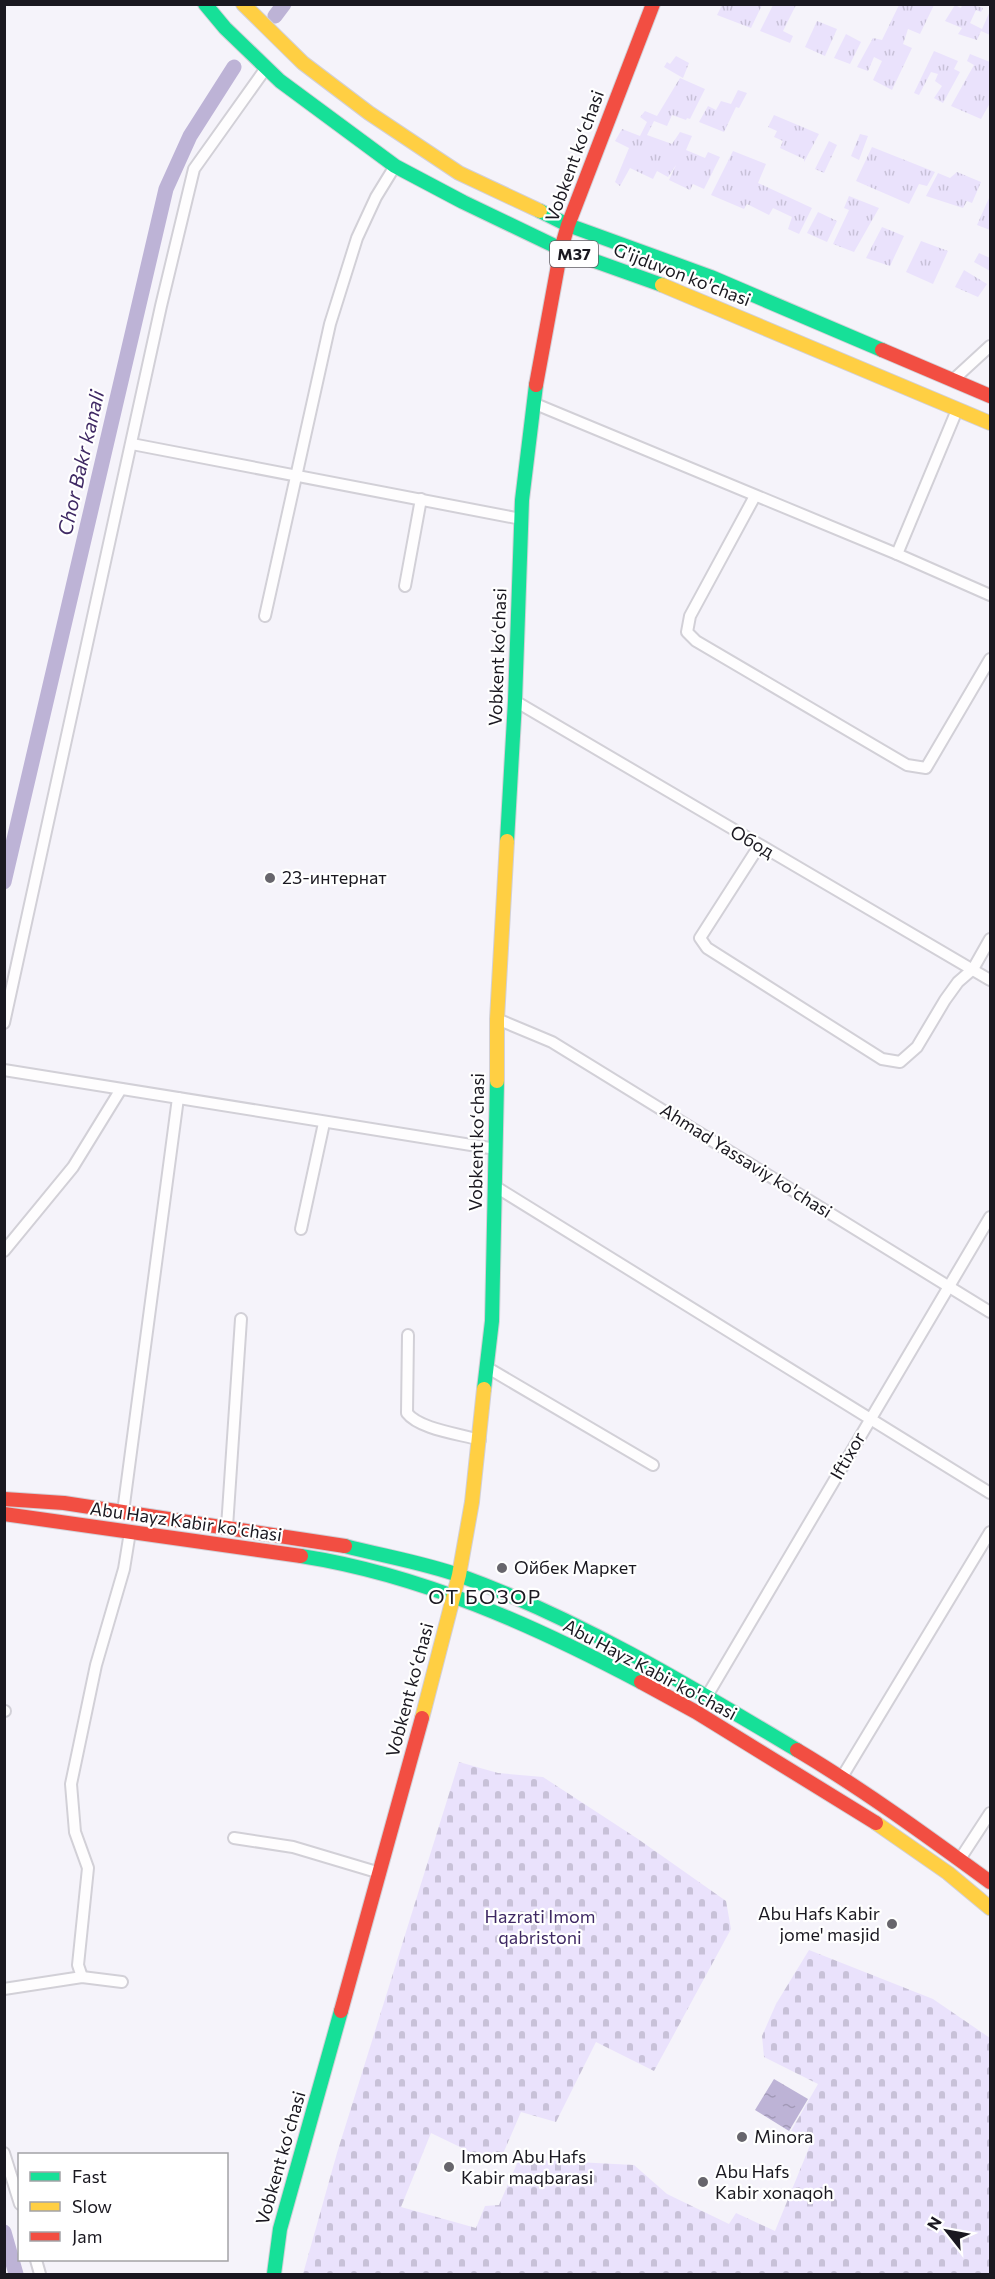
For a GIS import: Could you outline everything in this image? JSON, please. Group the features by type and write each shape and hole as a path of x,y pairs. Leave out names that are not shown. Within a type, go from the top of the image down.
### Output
{"main road":[{"name":"G'ijduvon ko'chasi","path":"205,4 225,28 266,68 395,166 561,249 694,298 990,423"},
{"name":"G'ijduvon ko'chasi","path":"243,4 303,63 369,113 459,173 568,225 711,277 990,396"},
{"name":"Vobkent koʻchasi","path":"274,2274 280,2229 380,1873 467,1537 492,1321 496,1187 496,1019 515,701 521,519 533,403 561,249 568,225 653,4"},
{"name":"Abu Hayz Kabir ko'chasi","path":"4,1499 64,1503 344,1546 459,1575 523,1602 610,1644 707,1696 842,1777 990,1882"},
{"name":"Abu Hayz Kabir ko'chasi","path":"4,1514 325,1560 389,1575 453,1594 584,1652 696,1712 883,1827 948,1873 990,1908"}],"street":[{"path":"4,1023 161,306 194,169 266,68"},
{"path":"265,616 330,324 357,238 376,197 395,166"},
{"path":"953,380 990,346"},
{"path":"533,403 990,595"},
{"path":"897,554 957,410"},
{"path":"132,444 521,519"},
{"path":"755,496 690,615 687,632 696,641 907,765 926,768 990,659"},
{"path":"405,586 421,499"},
{"name":"Обод","path":"515,701 990,980"},
{"path":"759,846 700,938 707,948 882,1059 900,1062 917,1047 945,1000 958,982 973,969 990,939"},
{"name":"Ahmad Yassaviy ko'chasi","path":"496,1019 552,1042 990,1312"},
{"path":"4,1070 496,1149"},
{"path":"4,1251 73,1167 121,1089"},
{"path":"123,1512 178,1098"},
{"path":"301,1229 324,1123"},
{"path":"496,1187 990,1493"},
{"name":"Iftixor","path":"707,1696 990,1216"},
{"path":"227,1527 241,1319"},
{"path":"408,1335 407,1413 412,1420 422,1424 480,1440"},
{"path":"488,1368 653,1465"},
{"path":"82,1977 78,1965 88,1868 75,1832 71,1784 96,1665 124,1569 130,1532"},
{"path":"842,1777 990,1532"},
{"path":"960,1859 990,1813"},
{"path":"234,1838 293,1847 380,1873"},
{"path":"4,1989 82,1977 122,1982"},
{"path":"4,2153 18,2198"}],"green space":[{"path":"722,4 762,5 751,28 717,15"},
{"path":"773,5 796,5 783,31 793,36 790,43 760,31"},
{"path":"899,5 934,5 920,34 908,29 903,44 912,48 892,90 873,80 882,61 874,57 868,71 857,67 873,38 882,40"},
{"path":"955,5 961,8 962,5 973,5 983,8 981,12 976,10 970,23 982,29 990,11 990,35 981,31 977,40 958,34 962,28 945,21"},
{"path":"817,21 837,29 825,56 805,47"},
{"path":"846,34 861,42 850,64 834,58"},
{"path":"934,51 958,61 954,69 960,72 943,103 934,98 942,86 935,81 938,74 931,72 919,95 914,93"},
{"path":"970,54 990,62 990,103 981,119 951,106 974,65 967,61"},
{"path":"676,56 689,63 683,78 664,67 667,62 670,64"},
{"path":"680,78 705,89 690,119 686,120 672,115 667,126 654,121 647,135 672,144 680,132 692,136 686,150 705,158 708,152 720,157 704,189 693,184 690,190 669,180 676,165 668,177 657,171 653,179 630,168 620,186 615,182 629,148 615,141 622,129 640,136 647,122 640,117 645,111 657,116"},
{"path":"738,90 747,93 739,108 736,107 724,132 699,122 708,106 716,110 721,101 731,104"},
{"path":"774,115 819,134 804,162 804,159 780,148 783,141 774,137 777,131 768,127"},
{"path":"860,134 868,136 859,160 851,156"},
{"path":"829,141 837,145 824,173 815,169"},
{"path":"872,147 935,172 927,186 919,184 909,204 856,181"},
{"path":"733,151 766,164 758,183 812,208 799,234 788,229 792,217 773,208 769,215 747,204 744,209 711,195"},
{"path":"957,172 981,182 972,203 967,201 963,208 926,196 938,173 950,178"},
{"path":"849,196 879,208 854,252 833,244 849,210 844,208"},
{"path":"990,199 990,230 977,225"},
{"path":"818,212 837,221 827,242 807,233"},
{"path":"882,227 904,236 890,266 866,258"},
{"path":"921,241 948,251 933,284 906,272"},
{"path":"979,253 990,258 990,271 974,262"},
{"path":"964,270 987,284 978,297 955,287"},
{"name":"Hazrati Imom qabristoni","path":"459,1762 498,1773 543,1777 638,1839 726,1901 731,1929 654,2071 596,2042 556,2122 521,2112 499,2163 485,2159 431,2133 401,2207 476,2228 485,2206 499,2205 519,2159 634,2165 667,2194 729,2224 736,2213 775,2231 813,2138 791,2131 818,2084 764,2057 762,2036 776,2004 809,1950 933,1999 990,2038 990,2274 303,2274 337,2153"}],"water":[{"path":"774,2079 808,2099 789,2131 755,2110"}],"waterway":[{"name":"Chor Bakr kanali","path":"275,16 284,4"},
{"name":"Chor Bakr kanali","path":"4,882 166,189 190,136 234,67"},
{"name":"Chor Bakr kanali","path":"4,2232 16,2274"}],"traffic: fast":[{"path":"205,4 225,28 280,81 395,166 561,249 662,285"},
{"path":"540,211 568,225 711,277 882,350"},
{"path":"507,841 515,701 522,500 536,385"},
{"path":"484,1389 492,1321 497,1081"},
{"path":"345,1546 447,1571 548,1612 675,1678 797,1750"},
{"path":"301,1556 346,1565 433,1589 518,1622 641,1682"},
{"path":"274,2274 280,2229 341,2011"}],"traffic: slow":[{"path":"243,4 303,63 369,113 459,173 540,211"},
{"path":"662,285 990,423"},
{"path":"497,1081 497,1019 507,841"},
{"path":"422,1718 459,1575 472,1502 484,1389"},
{"path":"876,1823 948,1873 990,1908"}],"traffic: jam":[{"path":"536,385 561,249 568,225 653,4"},
{"path":"882,350 990,396"},
{"path":"4,1499 64,1503 345,1546"},
{"path":"4,1514 301,1556"},
{"path":"641,1682 696,1712 876,1823"},
{"path":"341,2011 422,1718"},
{"path":"797,1750 871,1797 990,1882"}],"place":[{"name":"23-интернат","path":"270,878"},
{"name":"Ойбек Маркет","path":"502,1568"},
{"name":"Abu Hafs Kabir jome' masjid","path":"892,1924"},
{"name":"Minora","path":"742,2137"},
{"name":"Imom Abu Hafs Kabir maqbarasi","path":"449,2167"},
{"name":"Abu Hafs Kabir xonaqoh","path":"703,2182"}],"district":[{"name":"ОТ БОЗОР","path":"485,1597"}]}
